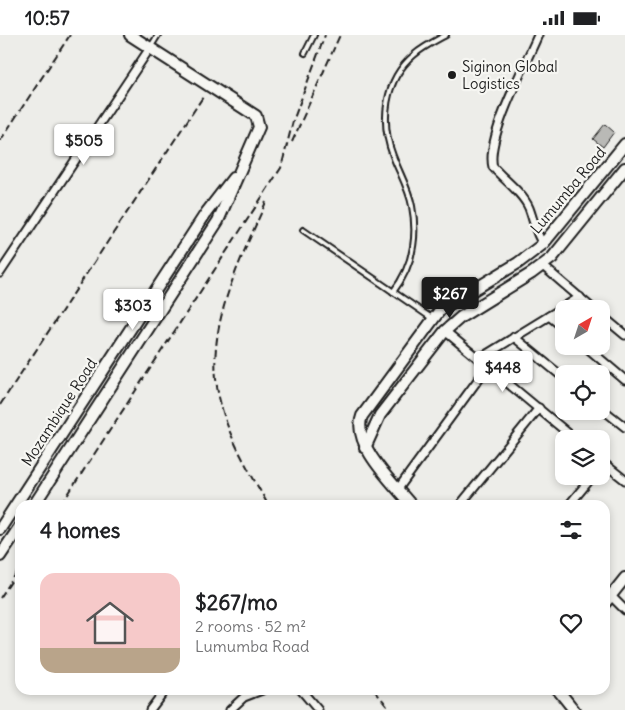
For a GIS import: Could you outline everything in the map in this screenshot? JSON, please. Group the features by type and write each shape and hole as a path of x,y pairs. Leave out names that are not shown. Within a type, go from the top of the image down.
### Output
{"street":[{"name":"Mozambique Road","path":"37,500 218,221 259,127 256,116 130,35"},
{"path":"538,35 500,122 491,160 493,167 525,201 530,209 535,231 544,244"},
{"path":"0,273 150,47"},
{"name":"Lumumba Road","path":"365,448 359,424 440,310 518,263 544,244 625,144"},
{"name":"Mozambique Road","path":"19,500 206,213 244,163"},
{"name":"Lumumba Road","path":"365,448 375,424 445,331 461,317 542,266 570,237 625,168"},
{"path":"542,266 583,300"},
{"path":"479,359 580,297"},
{"path":"549,316 555,321"},
{"path":"610,322 625,335"},
{"path":"445,331 564,430"},
{"path":"514,337 555,371"},
{"path":"596,355 625,380"},
{"path":"398,489 488,366"},
{"path":"387,383 398,391"},
{"path":"464,500 538,408"},
{"path":"610,415 625,427"},
{"path":"365,448 407,500"},
{"path":"610,469 625,480"},
{"path":"573,500 585,485"},
{"name":"Mozambique Road","path":"0,529 15,506"},
{"path":"0,556 15,534"},
{"path":"610,597 625,578"},
{"path":"610,601 625,610"},
{"path":"150,710 161,695"},
{"path":"230,710 238,700 250,695"},
{"path":"305,695 318,710"},
{"path":"562,695 574,710"}],"lane":[{"path":"150,47 158,35"},
{"path":"305,53 314,35"},
{"path":"393,292 404,279 414,246 415,226 412,204 392,155 385,115 387,99 395,77 412,56 446,35"},
{"path":"303,230 433,319"}],"building":[{"path":"605,124 614,132 603,147 593,139"}],"railway":[{"path":"0,141 70,35"},
{"path":"64,500 281,168 293,121 325,35"},
{"path":"292,142 340,35"},
{"path":"0,405 203,97"},
{"path":"265,500 242,457 225,418 216,379 216,352 219,326 234,276 266,202"},
{"path":"0,598 15,576"},
{"path":"378,695 391,710"}],"place":[{"name":"Siginon Global Logistics","path":"452,75"}]}
